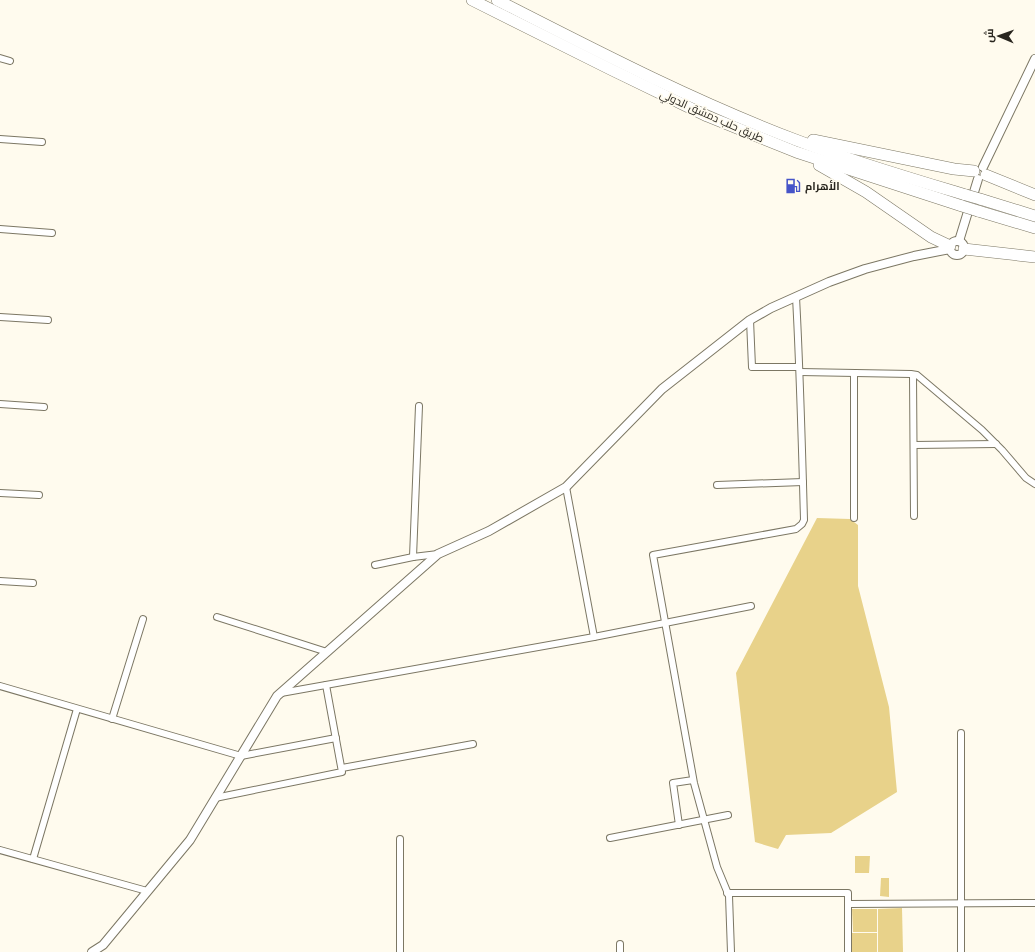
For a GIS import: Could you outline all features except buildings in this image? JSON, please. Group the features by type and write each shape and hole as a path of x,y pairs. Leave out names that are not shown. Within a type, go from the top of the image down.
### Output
{"highway":[{"name":"طريق حلب دمشق الدولي","path":"472,0 676,102 738,129 796,152 1035,228"},
{"name":"طريق حلب دمشق الدولي","path":"496,0 681,92 777,132 882,169 1035,216"},
{"path":"777,132 954,169 980,173 1035,195"},
{"path":"796,152 866,192 931,237 956,246 1035,257"}],"street":[{"path":"0,58 10,60"},
{"path":"375,565 413,557 438,554 490,531 566,487 662,389 750,320 771,308 829,282 865,269 956,246 980,173 1035,60"},
{"path":"0,139 42,142"},
{"path":"0,229 52,233"},
{"path":"731,952 729,896 717,867 693,780 653,555 796,530 802,524 804,520 803,482 800,369 796,297"},
{"path":"0,317 48,320"},
{"path":"750,320 752,367 854,373 913,374 921,378 982,430 1026,478 1035,484"},
{"path":"854,373 854,518"},
{"path":"913,374 914,516"},
{"path":"0,404 44,407"},
{"path":"413,557 419,406"},
{"path":"914,445 996,444"},
{"path":"717,485 803,482"},
{"path":"566,487 594,637"},
{"path":"0,493 39,495"},
{"path":"92,952 103,945 190,840 277,696 438,554"},
{"path":"0,581 33,583"},
{"path":"281,693 594,637 751,606"},
{"path":"217,617 327,652"},
{"path":"112,719 143,619"},
{"path":"215,798 342,772 326,685"},
{"path":"0,686 241,756 336,738"},
{"path":"33,859 77,709"},
{"path":"961,733 961,952"},
{"path":"342,768 473,744"},
{"path":"679,824 673,783 693,780"},
{"path":"610,838 728,815"},
{"path":"400,839 400,952"},
{"path":"0,850 147,891"},
{"path":"727,893 848,892 848,952"},
{"path":"848,904 1035,903"},
{"path":"620,944 620,952"}],"shaded area":[{"path":"817,518 850,519 858,525 858,586 889,707 897,792 831,833 786,835 778,849 755,842 736,673"},
{"path":"855,856 870,856 869,873 855,873"},
{"path":"881,878 889,878 889,897 880,896"},
{"path":"902,908 903,952 878,952 878,909"},
{"path":"852,909 877,909 877,932 853,932"},
{"path":"852,933 877,933 877,952 852,952"}],"place":[{"name":"الأهرام","path":"793,186"}]}
